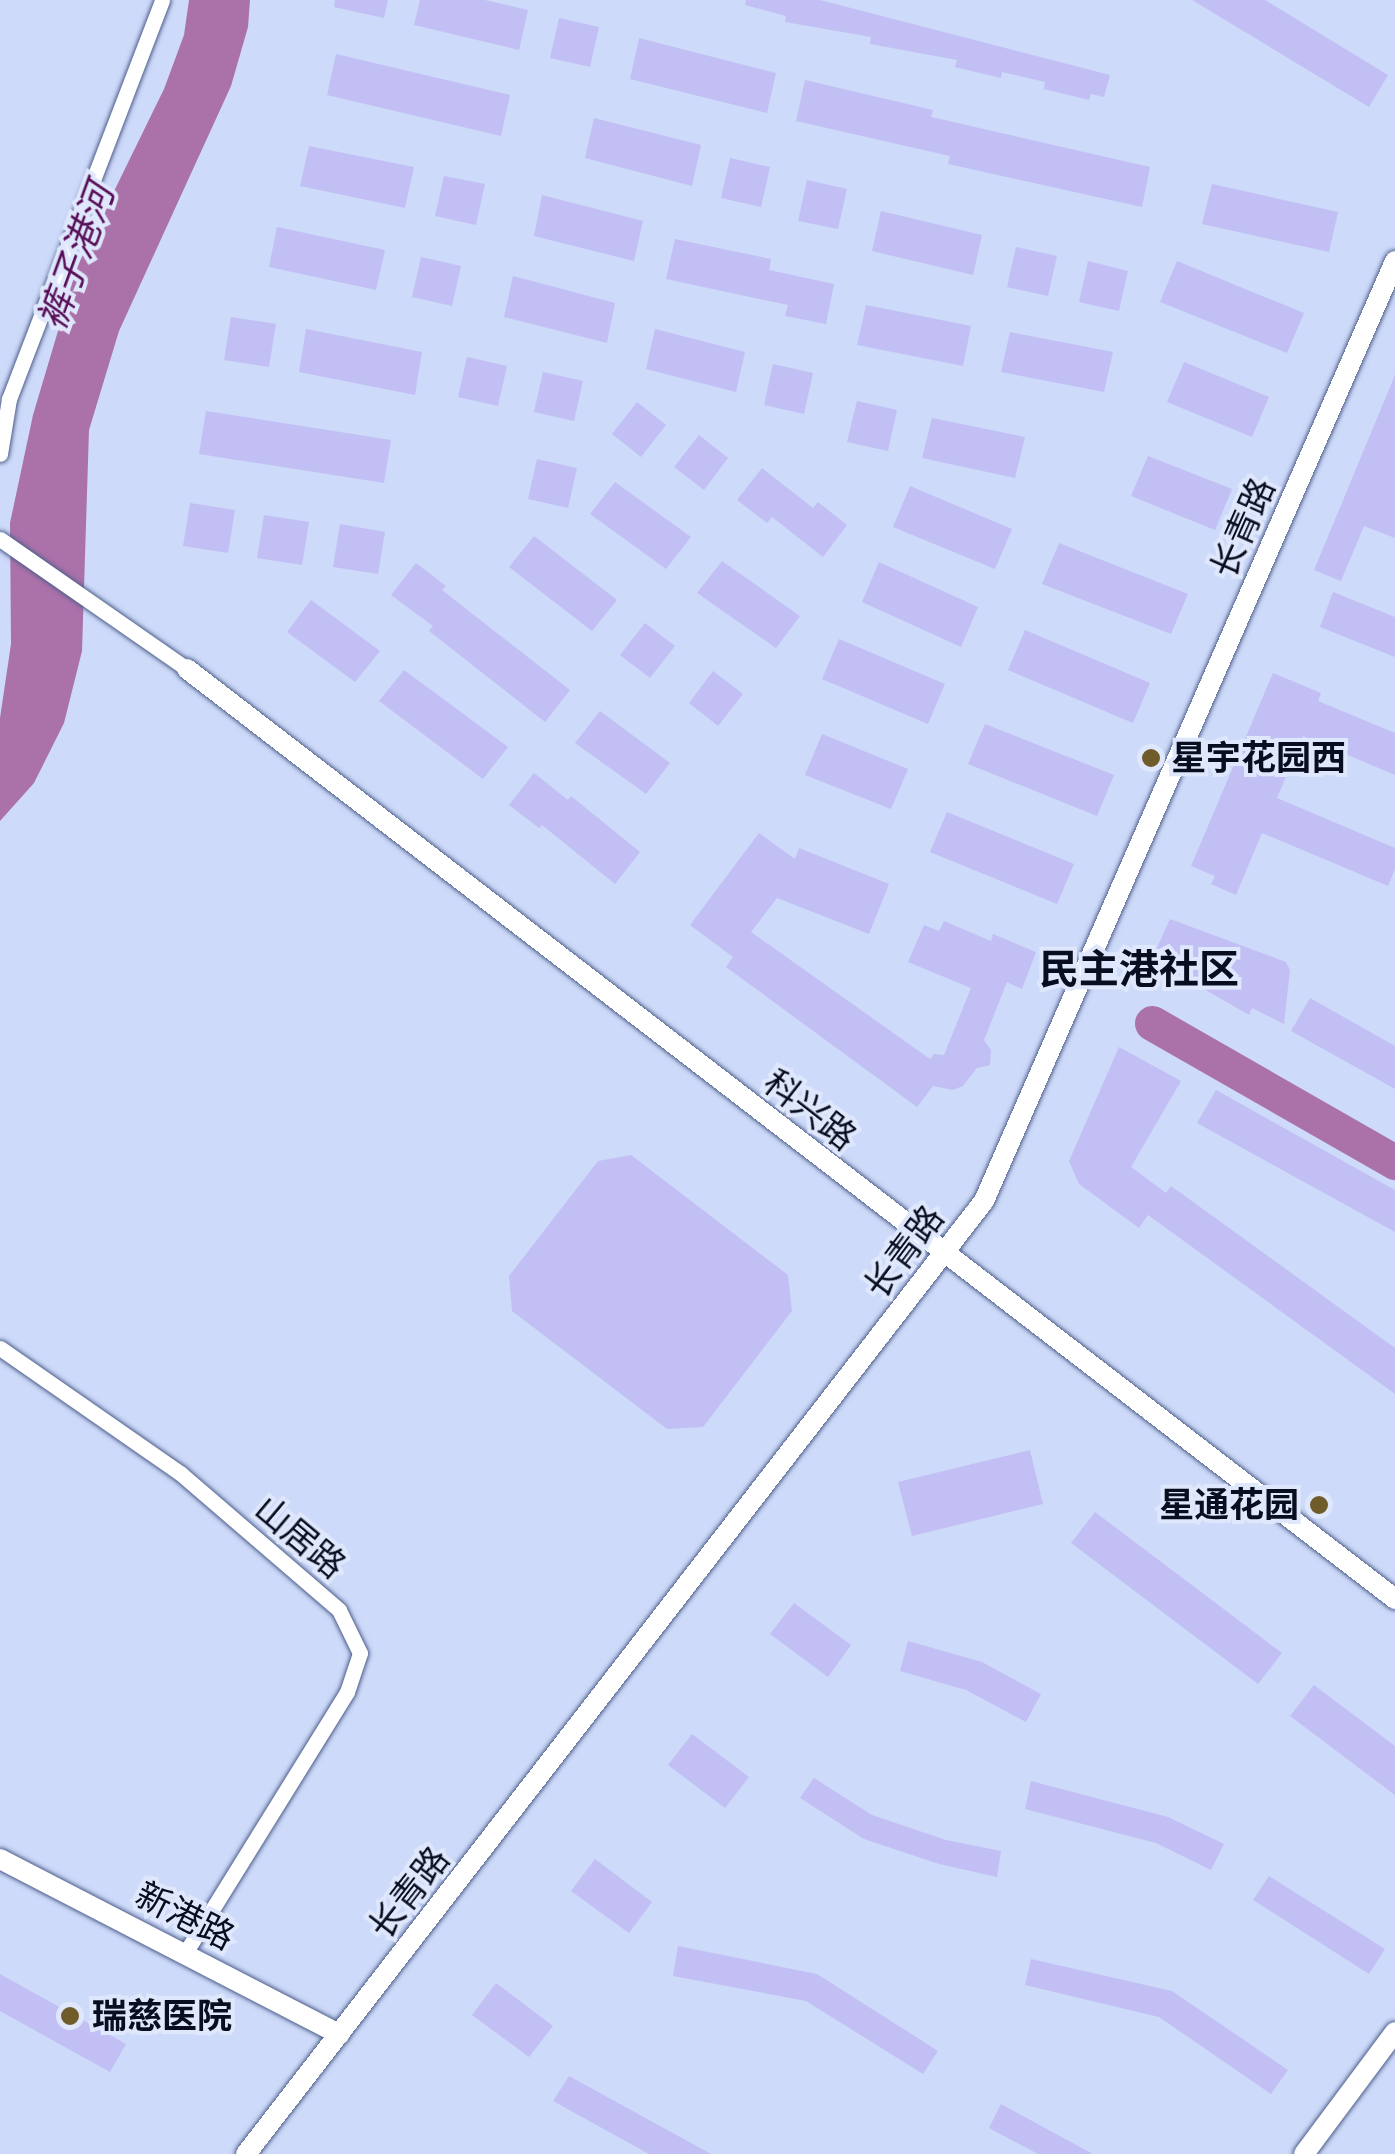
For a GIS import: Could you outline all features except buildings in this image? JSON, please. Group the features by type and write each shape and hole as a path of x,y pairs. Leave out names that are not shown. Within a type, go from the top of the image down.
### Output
{"street":[{"path":"0,454 9,399 162,0"},
{"name":"长青路","path":"246,2154 984,1201 1395,260"},
{"path":"2,540 188,669"},
{"name":"科兴路","path":"188,669 1395,1599"},
{"name":"山居路","path":"0,1348 180,1473 339,1610 360,1654 347,1692 186,1952"},
{"name":"新港路","path":"0,1859 340,2034"},
{"path":"1304,2154 1395,2032"}],"shaded area":[{"path":"189,0 250,0 248,27 231,86 119,331 89,430 82,651 64,723 34,783 0,821 0,718 11,644 10,523 33,415 77,267 164,89 184,35"}],"waterway":[{"path":"1152,1023 1395,1162"}],"place":[{"name":"星宇花园西","path":"1151,758"},
{"name":"星通花园","path":"1319,1505"},
{"name":"瑞慈医院","path":"70,2016"}],"district":[{"name":"民主港社区","path":"1139,969"}],"water label":[{"name":"裤子港河","path":"77,257"}]}
